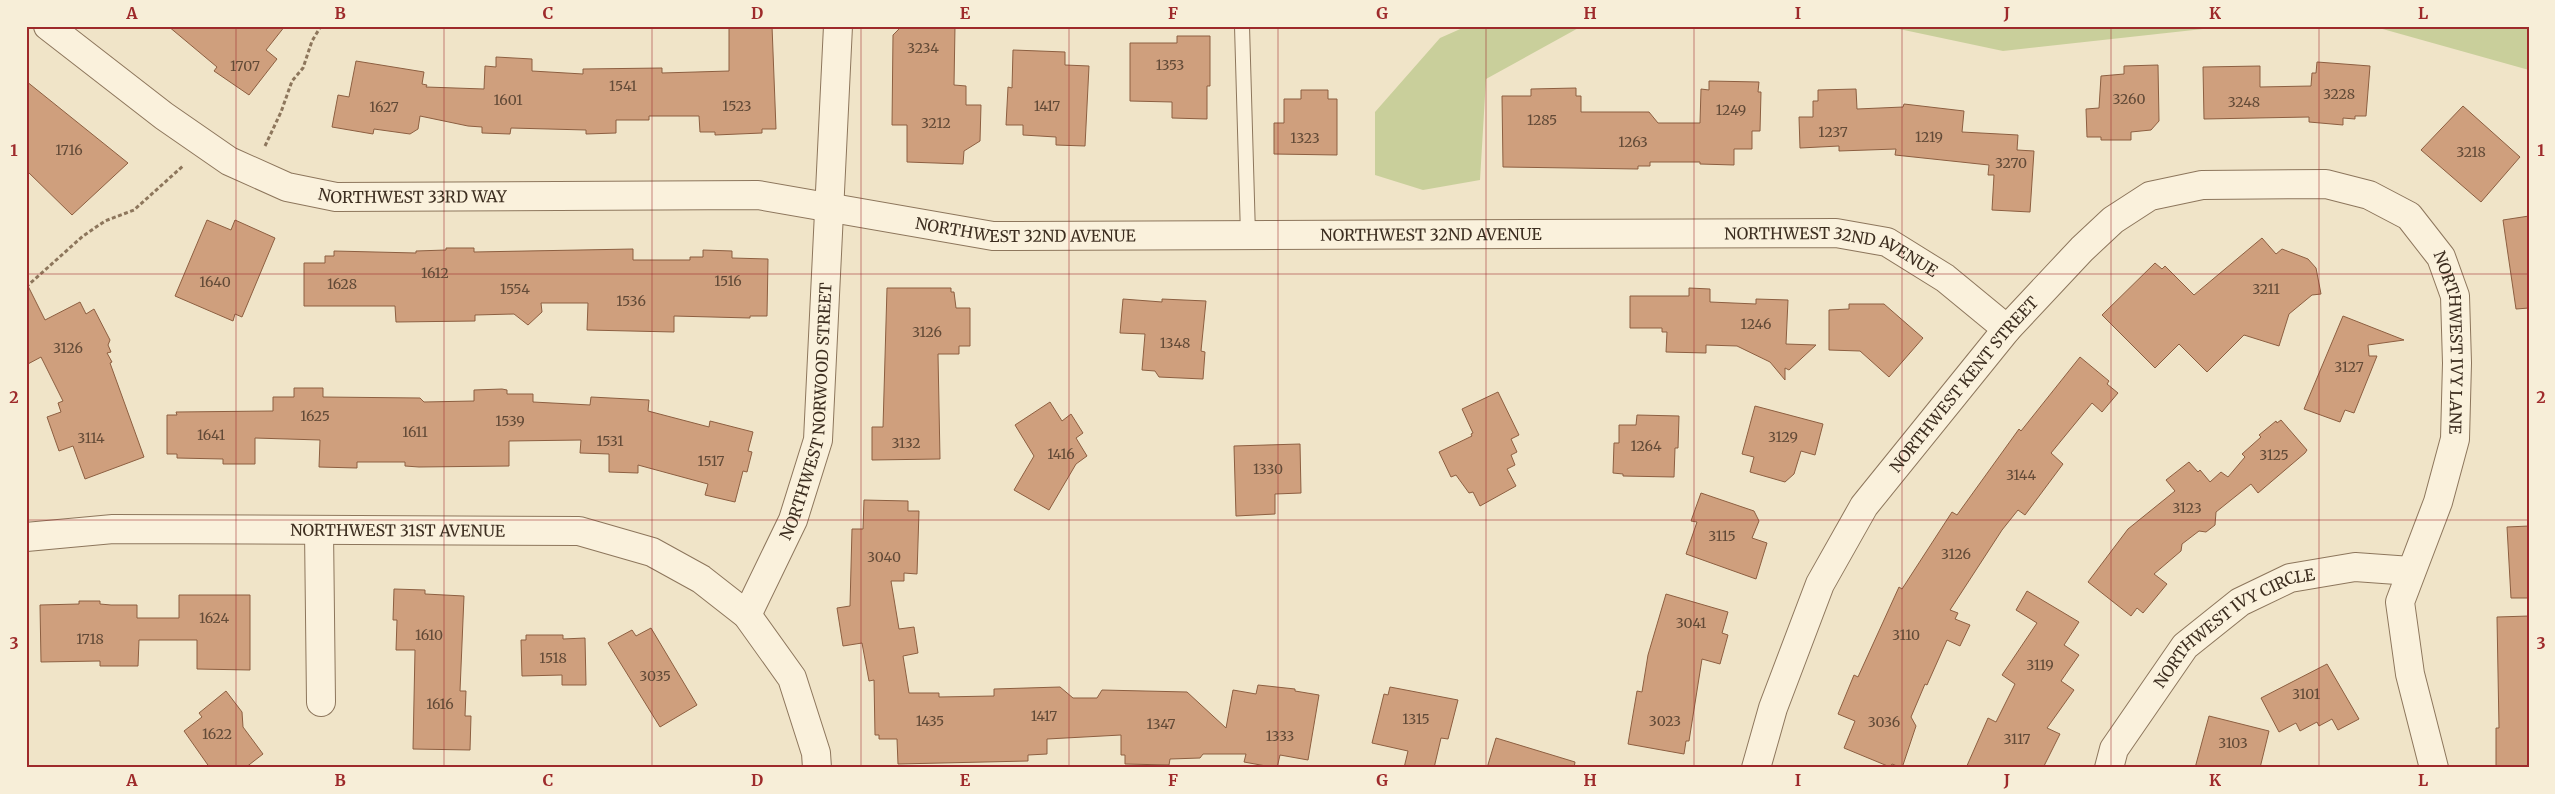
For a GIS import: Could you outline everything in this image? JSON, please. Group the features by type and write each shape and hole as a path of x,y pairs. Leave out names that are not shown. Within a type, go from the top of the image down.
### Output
{"street":[{"name":"NORTHWEST 33RD WAY","path":"48,26 164,116 229,161 287,187 336,197 758,195 828,207"},
{"name":"NORTHWEST NORWOOD STREET","path":"747,615 793,520 818,440 838,26"},
{"name":"NORTHWEST KENT STREET","path":"1756,768 1773,708 1820,584 1864,506 2007,329 2082,250 2113,220 2150,196 2202,185 2326,184"},
{"name":"NORTHWEST IVY LANE","path":"2326,184 2369,194 2409,216 2441,257 2455,296 2457,362 2455,439 2438,502 2400,602 2410,674 2434,768"},
{"name":"NORTHWEST 32ND AVENUE","path":"828,207 993,236 1836,233 1887,242 1945,278 2007,329"},
{"name":"NORTHWEST 31ST AVENUE","path":"26,537 112,529 579,531 652,552 701,579 747,615"},
{"path":"319,530 321,702"},
{"name":"NORTHWEST IVY CIRCLE","path":"2109,768 2114,749 2186,646 2240,602 2290,578 2355,567 2412,570"},
{"path":"747,615 792,678 816,753 817,768"}],"lane":[{"path":"1242,26 1248,235"}],"green space":[{"path":"1467,26 1582,26 1486,79 1480,180 1423,190 1375,175 1375,112 1440,38"},
{"path":"1885,26 2372,26 2212,28 2003,51"},
{"path":"2372,26 2529,26 2529,70"}],"building":[{"path":"168,26 285,26 266,50 277,59 249,95 214,71 217,67"},
{"path":"729,26 772,26 776,129 762,129 762,133 715,135 715,132 700,132 699,116 649,116 649,120 616,120 616,133 586,134 586,130 511,128 510,134 482,133 482,127 420,116 418,129 410,134 374,129 373,134 332,127 338,95 349,97 356,61 424,72 422,84 427,85 426,87 484,89 485,66 496,67 496,57 532,59 532,71 583,74 583,69 662,68 662,73 729,71"},
{"path":"902,26 955,26 954,85 966,86 966,105 981,105 980,141 964,151 963,164 907,162 907,125 892,125 893,35"},
{"path":"1177,36 1210,36 1210,86 1207,86 1207,119 1172,118 1172,102 1130,101 1130,43 1177,43"},
{"path":"1013,50 1065,52 1065,65 1089,66 1085,146 1056,145 1056,137 1023,135 1023,125 1006,125 1008,87 1012,88"},
{"path":"2317,62 2370,66 2366,116 2355,116 2355,119 2343,118 2343,125 2309,122 2309,117 2204,119 2203,67 2260,66 2260,87 2311,86 2312,73 2316,73"},
{"path":"2158,65 2159,121 2151,130 2131,132 2131,140 2101,140 2101,137 2087,137 2086,109 2099,108 2101,76 2124,74 2124,66"},
{"path":"26,81 128,163 72,215 26,170"},
{"path":"1709,81 1759,82 1758,92 1761,92 1760,131 1752,131 1752,149 1734,149 1734,165 1700,164 1700,162 1650,162 1650,166 1638,166 1638,169 1503,167 1502,96 1531,96 1531,89 1576,88 1576,96 1581,96 1581,112 1649,112 1658,123 1700,123 1701,89 1709,90"},
{"path":"1856,89 1857,109 1903,107 1904,104 1964,111 1962,132 2018,135 2017,150 2034,151 2030,212 1992,210 1994,175 1988,175 1989,165 1895,155 1896,149 1839,151 1839,146 1800,148 1799,117 1813,117 1813,101 1818,101 1818,90"},
{"path":"1301,90 1328,90 1328,99 1337,99 1337,155 1274,154 1274,123 1284,123 1284,99 1301,99"},
{"path":"2463,106 2520,157 2481,202 2421,150"},
{"path":"2529,216 2529,308 2516,309 2503,220"},
{"path":"207,220 231,230 235,220 275,238 242,317 235,314 233,321 175,296"},
{"path":"2262,238 2276,254 2282,249 2308,259 2316,268 2321,294 2312,295 2289,314 2279,346 2244,335 2207,372 2179,344 2155,368 2102,315 2155,263 2162,269 2165,266 2194,295"},
{"path":"446,248 474,248 474,252 633,249 633,260 690,260 690,257 703,257 703,250 732,251 732,258 768,259 767,316 750,316 750,318 674,316 674,332 587,330 588,303 541,303 542,312 528,325 514,314 475,315 475,321 396,322 395,306 304,306 304,263 325,263 325,256 334,256 334,251 416,253 416,251 446,250"},
{"path":"26,282 45,320 80,302 86,314 94,309 110,340 108,345 111,352 107,353 112,362 110,363 144,457 85,479 73,446 59,451 47,417 61,412 58,403 63,401 41,357 26,365"},
{"path":"887,288 951,288 951,292 954,292 956,308 970,308 970,346 959,346 959,354 938,354 940,459 872,460 872,427 883,427"},
{"path":"1689,288 1710,289 1710,302 1756,304 1756,299 1788,300 1786,344 1816,345 1789,370 1785,368 1785,380 1770,362 1737,346 1706,345 1706,353 1666,352 1667,332 1662,332 1662,328 1630,328 1630,296 1689,296"},
{"path":"1123,299 1162,302 1162,299 1206,301 1201,351 1205,352 1203,379 1159,377 1155,371 1142,370 1145,334 1120,333"},
{"path":"1849,304 1884,304 1923,338 1889,377 1860,351 1829,350 1829,310 1849,309"},
{"path":"2343,316 2404,340 2368,345 2369,356 2377,356 2354,413 2345,410 2340,422 2304,409"},
{"path":"2080,357 2109,381 2107,384 2118,393 2102,412 2092,403 2051,453 2063,464 2025,515 2018,510 2002,530 1950,610 1958,613 1955,619 1970,625 1960,646 1947,640 1927,685 1925,684 1911,717 1916,726 1902,768 1892,764 1890,767 1844,748 1855,721 1838,714 1854,675 1858,677 1899,587 1902,589 1952,512 1957,515 2019,429 2021,431"},
{"path":"294,388 323,388 323,397 420,398 424,402 474,401 474,390 502,389 507,390 507,394 533,394 533,402 590,405 591,397 649,400 648,411 709,427 710,421 753,432 748,451 752,452 747,472 743,471 735,502 705,495 708,484 638,465 638,473 609,472 609,454 580,453 581,440 509,441 509,466 419,467 405,466 405,462 357,462 357,468 319,467 320,440 255,438 255,464 223,464 223,459 177,458 177,454 167,454 167,415 177,415 176,412 273,411 273,397 294,397"},
{"path":"1498,392 1519,435 1511,439 1517,452 1511,455 1515,465 1507,469 1516,486 1480,506 1473,492 1469,493 1456,475 1451,477 1439,452 1472,436 1471,434 1473,433 1462,409"},
{"path":"1050,402 1062,421 1071,414 1083,433 1076,438 1087,456 1076,464 1049,510 1014,490 1034,456 1015,425"},
{"path":"1755,406 1823,424 1815,455 1801,451 1794,474 1785,482 1750,472 1754,457 1742,454"},
{"path":"1637,415 1679,416 1678,448 1675,448 1674,477 1623,476 1623,474 1613,473 1614,443 1619,443 1619,425 1636,425"},
{"path":"2281,420 2307,450 2305,453 2258,493 2251,484 2216,512 2215,525 2206,532 2199,531 2182,544 2181,551 2154,574 2167,584 2143,613 2137,608 2131,616 2088,582 2128,529 2175,491 2166,480 2189,462 2198,472 2200,470 2210,482 2221,472 2228,477 2245,457 2242,454 2261,437 2259,435 2276,421 2277,423"},
{"path":"1300,444 1301,493 1275,494 1275,514 1236,516 1234,446"},
{"path":"1701,493 1754,511 1759,521 1752,538 1767,543 1756,579 1686,554 1697,522 1691,521"},
{"path":"864,500 908,501 908,511 919,511 917,574 904,573 904,581 891,581 899,629 914,627 918,653 903,656 909,693 939,693 939,697 994,696 994,689 1060,687 1073,698 1097,698 1102,690 1187,692 1226,728 1233,690 1256,694 1258,685 1295,689 1295,691 1319,695 1308,760 1280,755 1277,768 1244,762 1246,754 1203,754 1200,758 1170,759 1169,765 1125,764 1125,755 1121,755 1121,735 1047,739 1047,754 1028,755 1028,761 898,764 897,739 879,739 879,735 875,735 874,680 869,681 862,643 843,646 837,608 850,606 852,529 863,529"},
{"path":"2529,526 2529,598 2511,598 2507,527"},
{"path":"394,589 425,590 425,594 464,596 460,691 466,691 465,716 471,716 470,750 413,749 415,650 396,650 397,620 393,620"},
{"path":"2027,591 2079,622 2064,645 2079,655 2061,681 2074,690 2047,728 2060,734 2043,768 1966,768 1988,718 1996,722 2015,684 2002,675 2037,623 2016,610"},
{"path":"1666,594 1728,612 1722,633 1728,635 1720,664 1702,659 1689,741 1686,741 1684,754 1628,744 1637,691 1642,692 1648,655"},
{"path":"179,595 250,595 250,670 197,669 197,640 139,640 138,666 100,666 100,661 41,662 40,605 79,604 79,601 100,601 100,604 137,605 137,618 179,618"},
{"path":"2529,616 2529,768 2496,768 2496,728 2499,728 2497,617"},
{"path":"651,628 697,705 660,727 608,643 632,630 636,636"},
{"path":"526,635 563,635 563,639 585,638 586,685 562,685 562,675 522,676 521,640 526,640"},
{"path":"2327,664 2359,719 2338,730 2332,719 2319,726 2317,722 2300,731 2296,723 2279,732 2261,698"},
{"path":"1390,687 1458,700 1448,739 1441,738 1434,768 1404,768 1408,751 1372,743 1384,694 1388,695"},
{"path":"226,691 242,712 243,727 263,754 245,768 210,768 184,731 202,717 199,713"},
{"path":"2209,716 2269,731 2260,768 2195,768"},
{"path":"1496,738 1575,762 1574,768 1487,768"}]}
